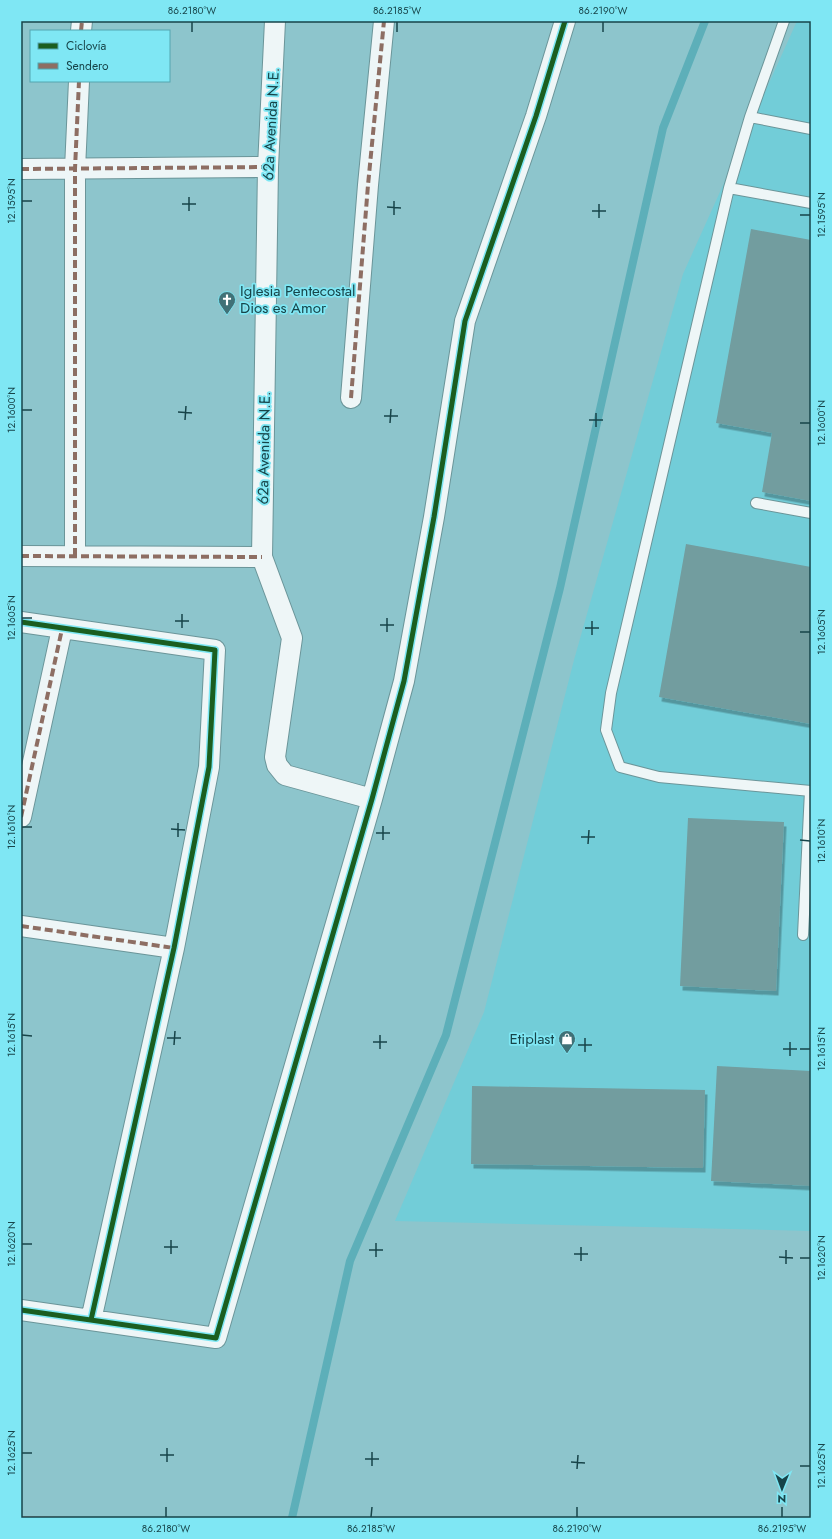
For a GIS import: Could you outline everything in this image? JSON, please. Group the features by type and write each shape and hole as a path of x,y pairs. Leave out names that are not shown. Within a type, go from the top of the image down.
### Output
{"street":[{"name":"62a Avenida N.E.","path":"275,21 268,167 262,557 292,638 275,757 280,770 292,777 372,799"},
{"path":"351,398 368,185 384,21"},
{"path":"21,1310 216,1338 372,799 404,681 434,517 465,321 536,116 565,21"},
{"path":"74,556 75,169 79,82"},
{"path":"21,169 268,167"},
{"path":"21,556 262,557"},
{"path":"21,622 215,650 209,767 174,948 91,1320"},
{"path":"21,817 62,629"},
{"path":"21,926 174,948"}],"lane":[{"path":"784,21 750,117 729,188 611,693 606,730 620,767 659,777 810,791 803,935"},
{"path":"750,117 811,129"},
{"path":"729,188 811,202"},
{"path":"756,503 811,512"}],"shaded area":[{"path":"797,21 811,21 811,1231 395,1221 484,1012 574,660 683,274"},
{"path":"21,1516 138,1518 21,1518"}],"building":[{"path":"751,229 811,240 811,501 762,492 772,433 716,423"},
{"path":"686,544 811,567 811,724 659,697"},
{"path":"688,818 784,822 776,991 680,986"},
{"path":"717,1066 811,1071 811,1186 711,1181"},
{"path":"472,1086 705,1090 703,1168 471,1164"}],"waterway":[{"path":"292,1518 350,1261 446,1035 560,588 663,128 705,21"}],"marked path":[{"path":"81,30 82,21"},
{"path":"351,398 368,185 384,21"},
{"path":"75,556 75,169 79,82"},
{"path":"21,169 268,167"},
{"path":"21,556 262,557"},
{"path":"21,817 62,629"},
{"path":"21,926 174,948"}],"cycle path":[{"path":"21,1310 216,1338 372,799 404,681 434,517 465,321 536,116 565,21"},
{"path":"21,622 215,650 209,767 174,948 91,1320"}],"place":[{"name":"Iglesia Pentecostal Dios es Amor","path":"227,315"},
{"name":"Etiplast","path":"567,1054"}]}
